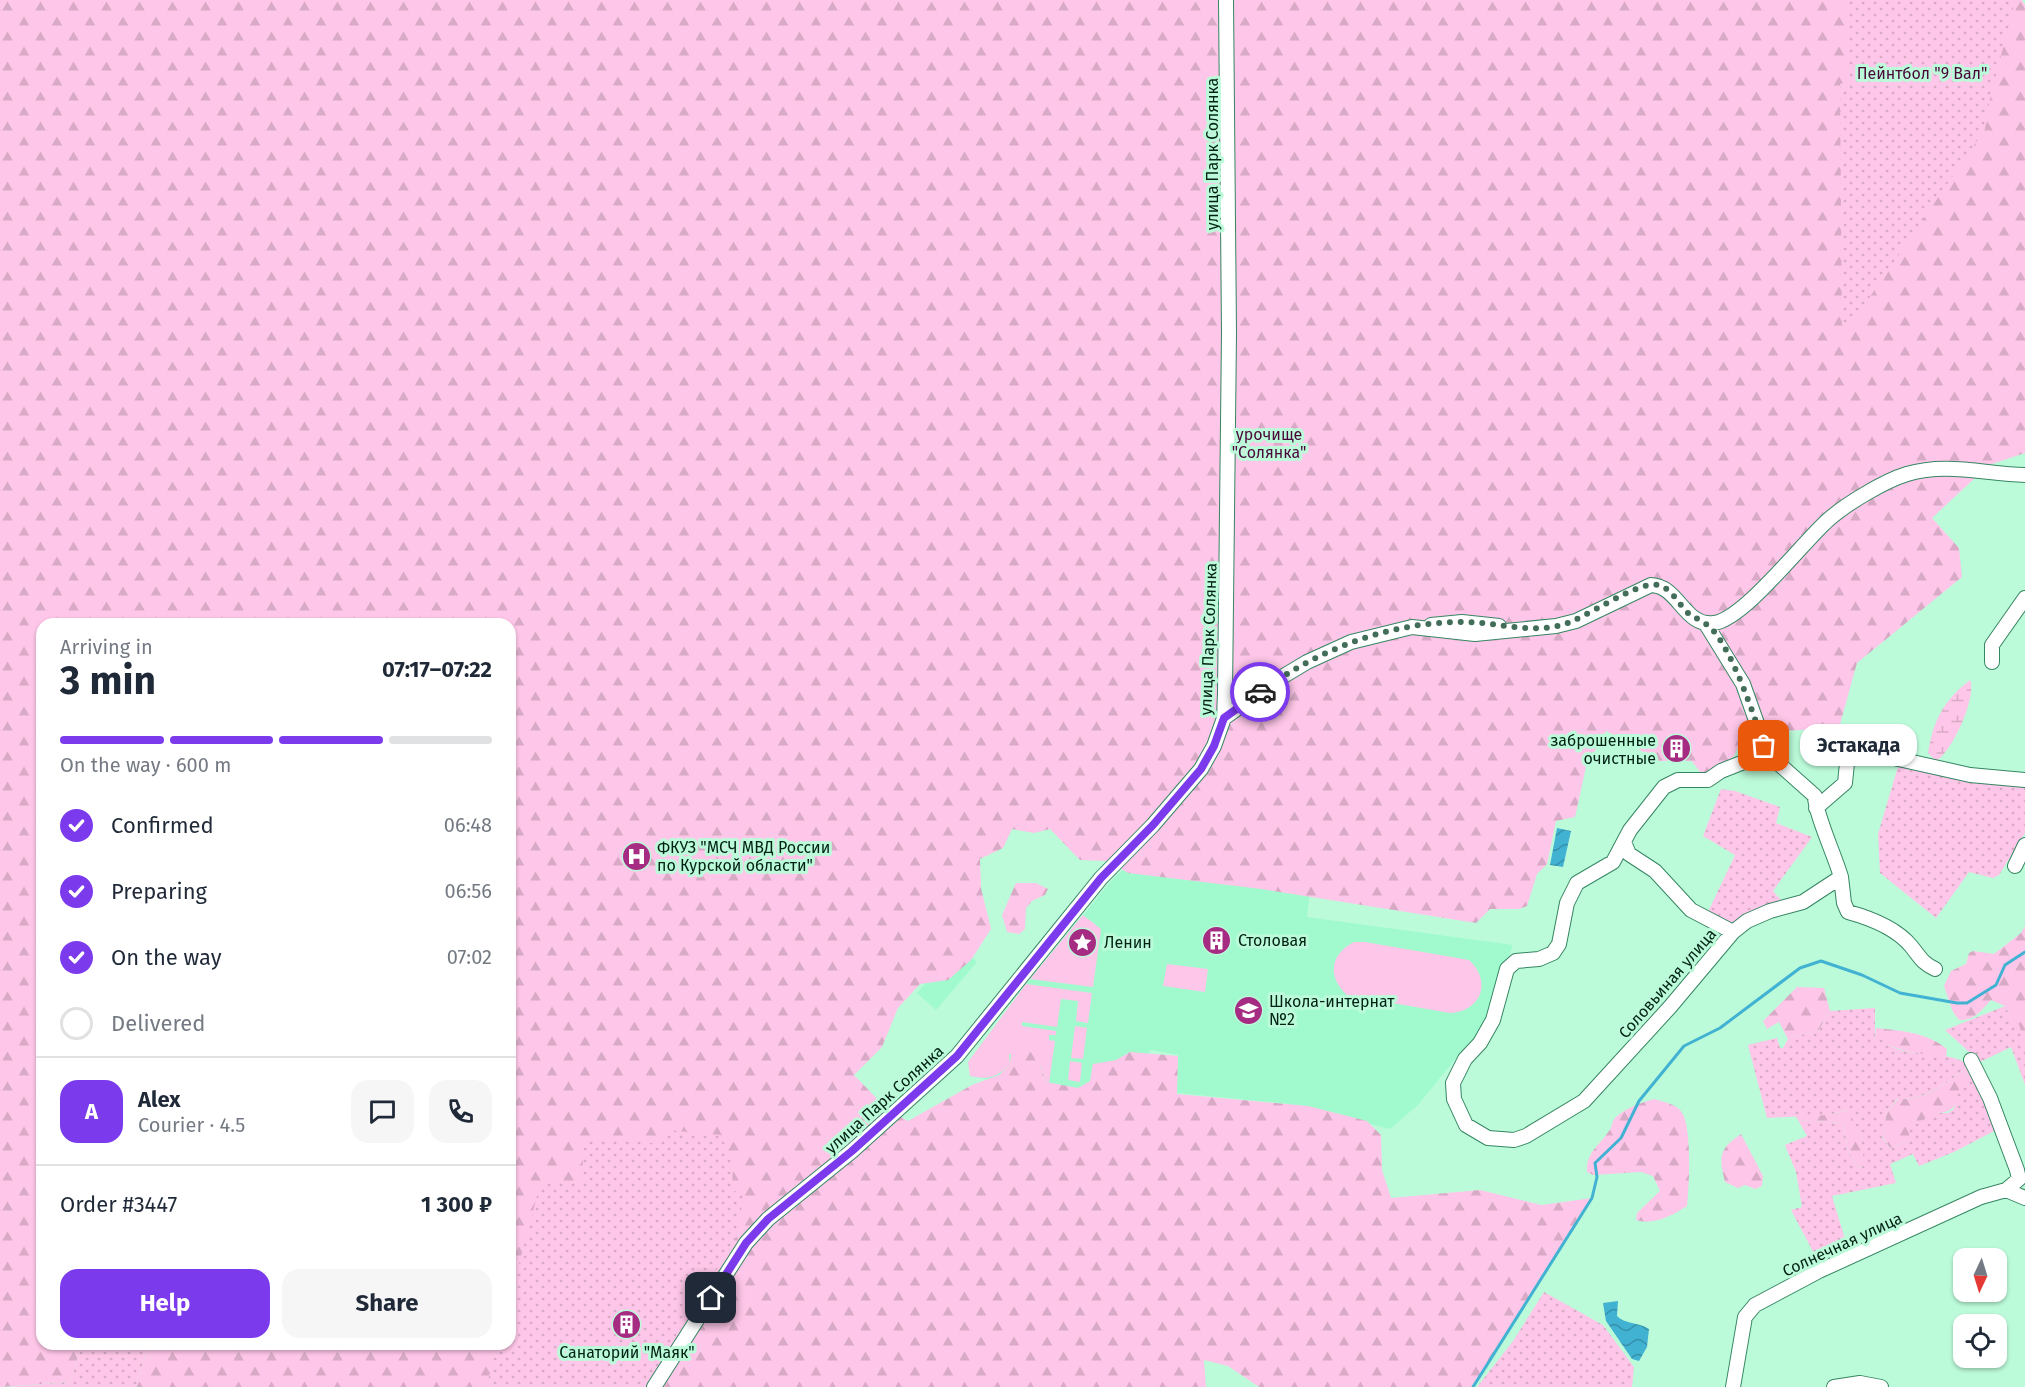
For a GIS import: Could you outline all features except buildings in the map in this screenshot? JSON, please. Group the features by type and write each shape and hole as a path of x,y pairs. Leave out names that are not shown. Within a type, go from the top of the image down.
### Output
{"street":[{"name":"улица Парк Солянка","path":"654,1387 746,1243 768,1219 852,1151 957,1056 1101,878 1153,825 1201,769 1214,746 1224,718 1229,333 1226,0"},
{"path":"1224,718 1277,680 1334,649 1390,631 1421,626 1446,632 1475,634 1516,628 1556,626 1576,621 1651,585 1667,590 1696,620 1707,624 1717,623 1743,607 1829,519 1872,491 1906,475 1936,468 2025,475"},
{"path":"1992,662 1992,645 2025,598"},
{"path":"1707,624 1743,684 1764,746 1779,764 1815,796 1816,808 1841,877 1848,912 1870,919 1899,935 1911,946 1920,962 1935,969"},
{"path":"1733,932 1691,910 1655,871 1629,854 1624,842 1630,830 1664,787 1678,780 1708,780 1721,771 1754,758 1764,746"},
{"path":"1816,808 1845,783 1846,764 1853,753 1863,751 1970,775 2025,780"},
{"name":"Соловьиная улица","path":"1624,842 1613,862 1582,878 1572,891 1559,944 1547,957 1516,961 1506,969 1493,1020 1459,1069 1452,1091 1458,1111 1466,1125 1488,1138 1514,1140 1526,1136 1584,1101 1670,1007 1692,977 1705,967 1720,944 1733,932 1747,921 1770,911 1803,902 1841,877"},
{"path":"2015,866 2025,845"},
{"path":"1971,1060 1990,1098 2017,1170 2019,1179 2006,1190 2025,1198"},
{"name":"Солнечная улица","path":"1732,1387 1745,1317 1755,1305 1819,1271 1954,1209 2006,1190"},
{"path":"1834,1387 1860,1383 1881,1387"}],"shaded area":[{"name":"Школа-интернат №2","path":"1136,857 1310,888 1307,917 1513,945 1480,1036 1465,1047 1418,1105 1390,1129 1290,1104 1177,1093 1178,1055 1150,1050 1135,1093 1080,1097 970,1076 968,1062 1028,982 1112,880"},
{"path":"961,948 977,962 936,1010 917,993 945,960"}],"green space":[{"name":"урочище \"Солянка\"","path":"0,0 2022,0 2025,5 2025,453 1989,465 1932,518 1959,548 1962,577 1857,663 1839,728 1745,733 1734,756 1706,780 1692,761 1659,761 1606,731 1586,767 1575,817 1556,821 1547,864 1537,874 1527,906 1519,909 1490,909 1476,923 1261,889 1128,873 1108,861 1080,860 1050,829 1034,833 1012,829 1003,848 980,859 981,888 991,929 971,960 948,980 920,984 898,1008 882,1047 854,1075 888,1110 908,1121 972,1085 999,1075 1010,1064 1012,1046 1031,1052 1046,1082 1078,1088 1090,1081 1093,1064 1116,1060 1130,1052 1178,1056 1177,1094 1308,1106 1367,1121 1381,1135 1382,1170 1391,1198 1480,1190 1542,1205 1592,1198 1473,1387 1259,1387 1228,1366 1204,1360 1206,1387 136,1387 147,1350 516,1350 516,618 36,618 36,1350 80,1350 70,1382 0,1387"},
{"name":"Пейнтбол \"9 Вал\"","path":"1846,0 2015,0 1989,103 1985,129 1850,326 1842,325 1840,84 1850,81"},
{"path":"1970,680 1970,699 1962,724 1949,747 1936,761 1928,753 1936,721 1946,704"},
{"path":"1899,763 2025,784 2025,833 1999,875 1993,878 1969,872 1936,918 1880,873 1878,834"},
{"path":"1721,789 1735,791 1780,807 1776,823 1812,837 1773,891 1783,902 1730,925 1707,914 1735,855 1703,836"},
{"path":"1016,883 1036,883 1048,889 1045,895 1032,901 1026,908 1025,929 1019,934 1007,932 1002,915"},
{"path":"1083,915 1101,929 1093,987 1030,979"},
{"path":"2025,926 2025,1047 2005,1006 1991,1000 1973,1017 1959,1020 1953,1012 1944,986 1951,971 1966,964 1969,953 1973,951 1994,954 2021,933"},
{"path":"1354,942 1469,960 1480,977 1482,985 1480,994 1470,1007 1450,1013 1347,995 1336,981 1334,966 1340,953"},
{"path":"1167,964 1208,969 1205,992 1163,986"},
{"path":"1026,984 1092,993 1088,1023 1076,1021 1078,1001 1061,999 1057,1027 1022,1022 1022,1026 1056,1031 1056,1035 1049,1035 1049,1040 1055,1041 1049,1083 1046,1082 1040,1065 1009,1054 1010,1064 996,1075 987,1078 970,1076 968,1062"},
{"path":"1797,987 1824,988 1830,1011 1819,1030 1788,1039 1779,1022 1767,1029 1763,1021"},
{"path":"2005,1006 2012,1020 2019,1024 2025,1047 2025,1085 2011,1047 1980,1062 1945,1030"},
{"path":"1875,1008 1875,1038 1882,1039 1890,1046 1900,1050 1949,1057 1969,1065 1980,1086 1996,1130 1954,1152 1919,1166 1913,1154 1890,1164 1896,1183 1832,1196 1848,1249 1818,1261 1791,1210 1802,1207 1796,1172 1785,1145 1807,1136 1798,1120 1843,1123 1848,1151 1857,1166 1862,1168 1863,1153 1860,1138 1847,1110 1828,1115 1767,1118 1748,1045 1777,1038 1780,1048 1783,1048 1788,1039 1819,1030 1830,1011","holes":["1962,1071 1967,1076 1958,1091 1954,1109 1948,1113 1935,1113 1909,1127 1909,1141 1890,1148 1882,1137 1887,1112 1897,1099 1924,1095"]},
{"path":"1075,1026 1087,1028 1083,1059 1071,1058"},
{"path":"1876,1028 1913,1033 1931,1039 1947,1049 1946,1057 1918,1054 1891,1046 1875,1038"},
{"path":"1070,1061 1082,1063 1080,1082 1068,1080"},
{"path":"1962,1071 1967,1076 1954,1107 1935,1113 1909,1141 1890,1148 1882,1136 1887,1112 1898,1099 1925,1095"},
{"path":"1654,1099 1674,1106 1684,1117 1688,1141 1689,1185 1687,1206 1663,1219 1649,1222 1636,1220 1637,1213 1660,1191 1653,1176 1641,1172 1593,1175 1587,1172 1587,1165 1591,1154 1610,1130 1615,1118 1628,1109"},
{"path":"1848,1110 1861,1138 1863,1168 1857,1166 1848,1151 1843,1123 1798,1120 1795,1115 1828,1115"},
{"path":"666,1130 721,1135 733,1162 732,1191 744,1192 737,1236 645,1387 486,1387 496,1350 516,1350 516,1275 541,1181 581,1184 585,1138 653,1143"},
{"path":"1741,1134 1763,1176 1762,1186 1755,1189 1745,1185 1738,1188 1725,1182 1722,1154 1724,1149"},
{"path":"1544,1292 1603,1325 1634,1367 1632,1387 1477,1387 1513,1341"},
{"path":"80,1350 147,1350 136,1387 6,1387 70,1382"}],"water":[{"path":"1557,828 1571,831 1563,867 1550,865"},
{"path":"1618,1301 1617,1316 1620,1319 1649,1329 1647,1347 1639,1361 1632,1359 1606,1321 1603,1303"}],"waterway":[{"path":"1473,1387 1592,1198 1597,1177 1595,1163 1621,1138 1639,1101 1684,1046 1720,1028 1800,968 1821,961 1862,975 1900,993 1967,1003 1996,985 2005,965 2025,952"}],"way so far":[{"path":"1260,692 1307,662 1334,649 1390,631 1462,622 1516,628 1556,626 1576,621 1644,586 1658,585 1667,590 1696,620 1707,624 1720,642 1743,684 1764,746"}],"place":[{"name":"Эстакада","path":"1764,746"},
{"name":"заброшенные очистные","path":"1677,749"},
{"name":"ФКУЗ \"МСЧ МВД России по Курской области\"","path":"636,856"},
{"name":"Столовая","path":"1217,940"},
{"name":"Ленин","path":"1083,942"},
{"name":"Школа-интернат №2","path":"1248,1010"},
{"name":"Санаторий \"Маяк\"","path":"627,1324"}],"route":[{"path":"711,1298 746,1243 768,1219 852,1151 929,1084 957,1056 1101,878 1153,825 1201,769 1214,746 1224,718 1260,692"}]}
